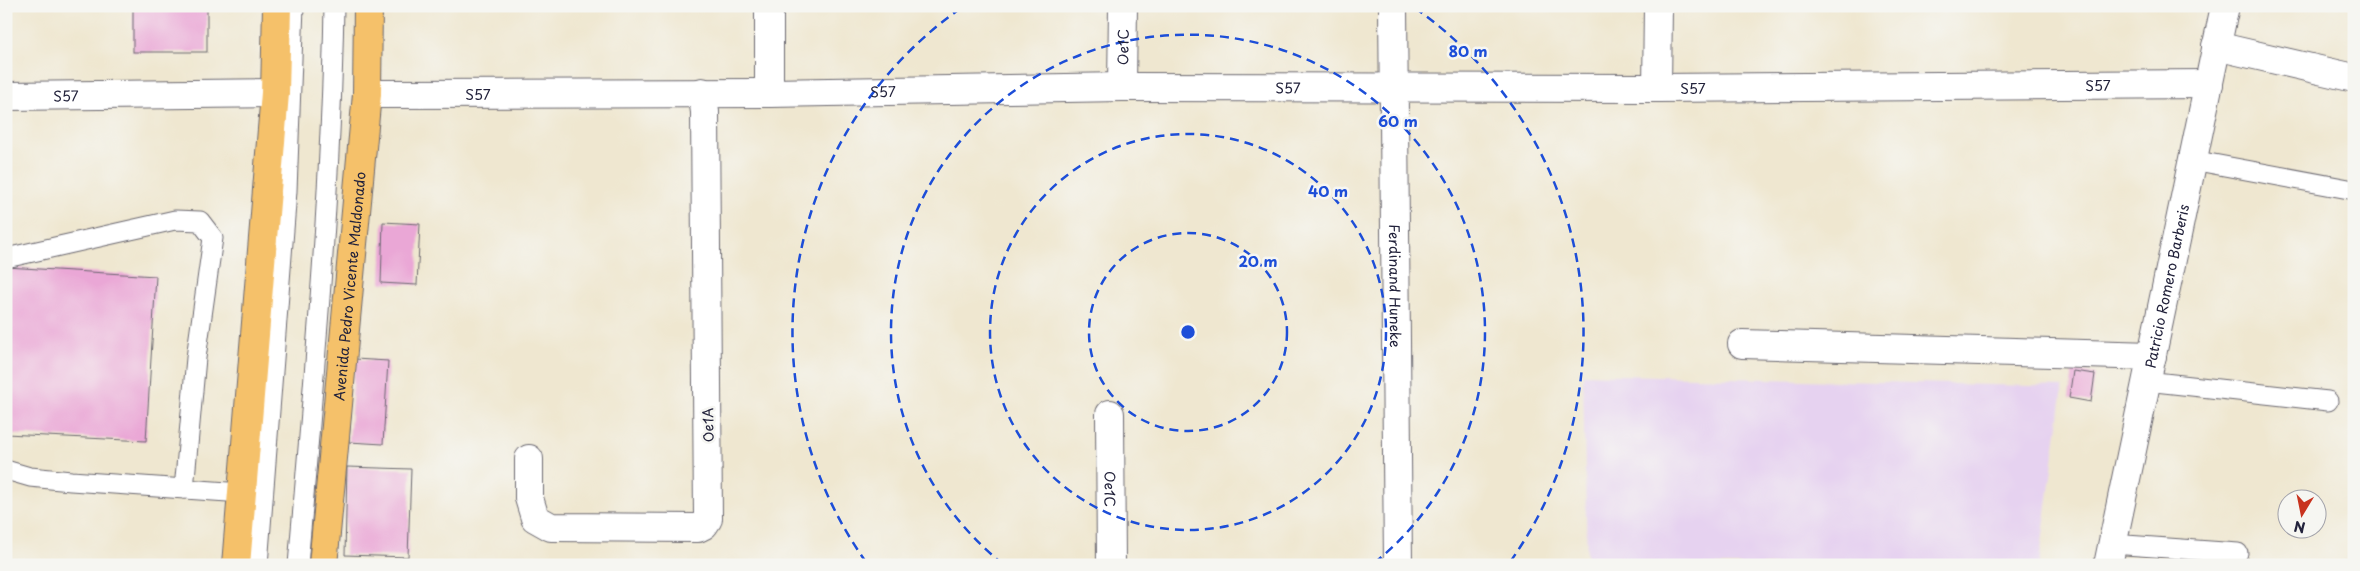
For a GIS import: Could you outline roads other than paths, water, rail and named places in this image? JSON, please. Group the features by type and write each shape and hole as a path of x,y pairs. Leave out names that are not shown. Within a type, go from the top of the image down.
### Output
{"main road":[{"path":"236,565 275,92 277,6"},
{"name":"Avenida Pedro Vicente Maldonado","path":"323,565 367,94 368,6"}],"street":[{"path":"769,6 769,93"},
{"name":"Oe1C","path":"1122,87 1123,6"},
{"name":"Ferdinand Huneke","path":"1393,6 1398,565"},
{"path":"1657,88 1658,6"},
{"name":"Patricio Romero Barberis","path":"2110,555 2225,6"},
{"path":"2216,46 2354,78"},
{"name":"S57","path":"367,94 769,93 1122,87 1657,88 2208,84"},
{"name":"S57","path":"6,96 275,92"},
{"name":"Oe1A","path":"529,459 529,498 535,518 552,527 698,528 708,520 705,112 702,92"},
{"path":"1742,344 2149,369"},
{"name":"Oe1C","path":"1110,414 1111,565"}],"lane":[{"path":"258,565 287,192 294,6"},
{"path":"298,565 332,113 334,6"},
{"path":"2192,160 2354,190"},
{"path":"6,258 176,220 200,221 213,238 196,358 184,489"},
{"path":"2149,369 2328,401"},
{"path":"6,470 30,477 71,481 242,493"},
{"path":"2110,555 2238,553"}]}
